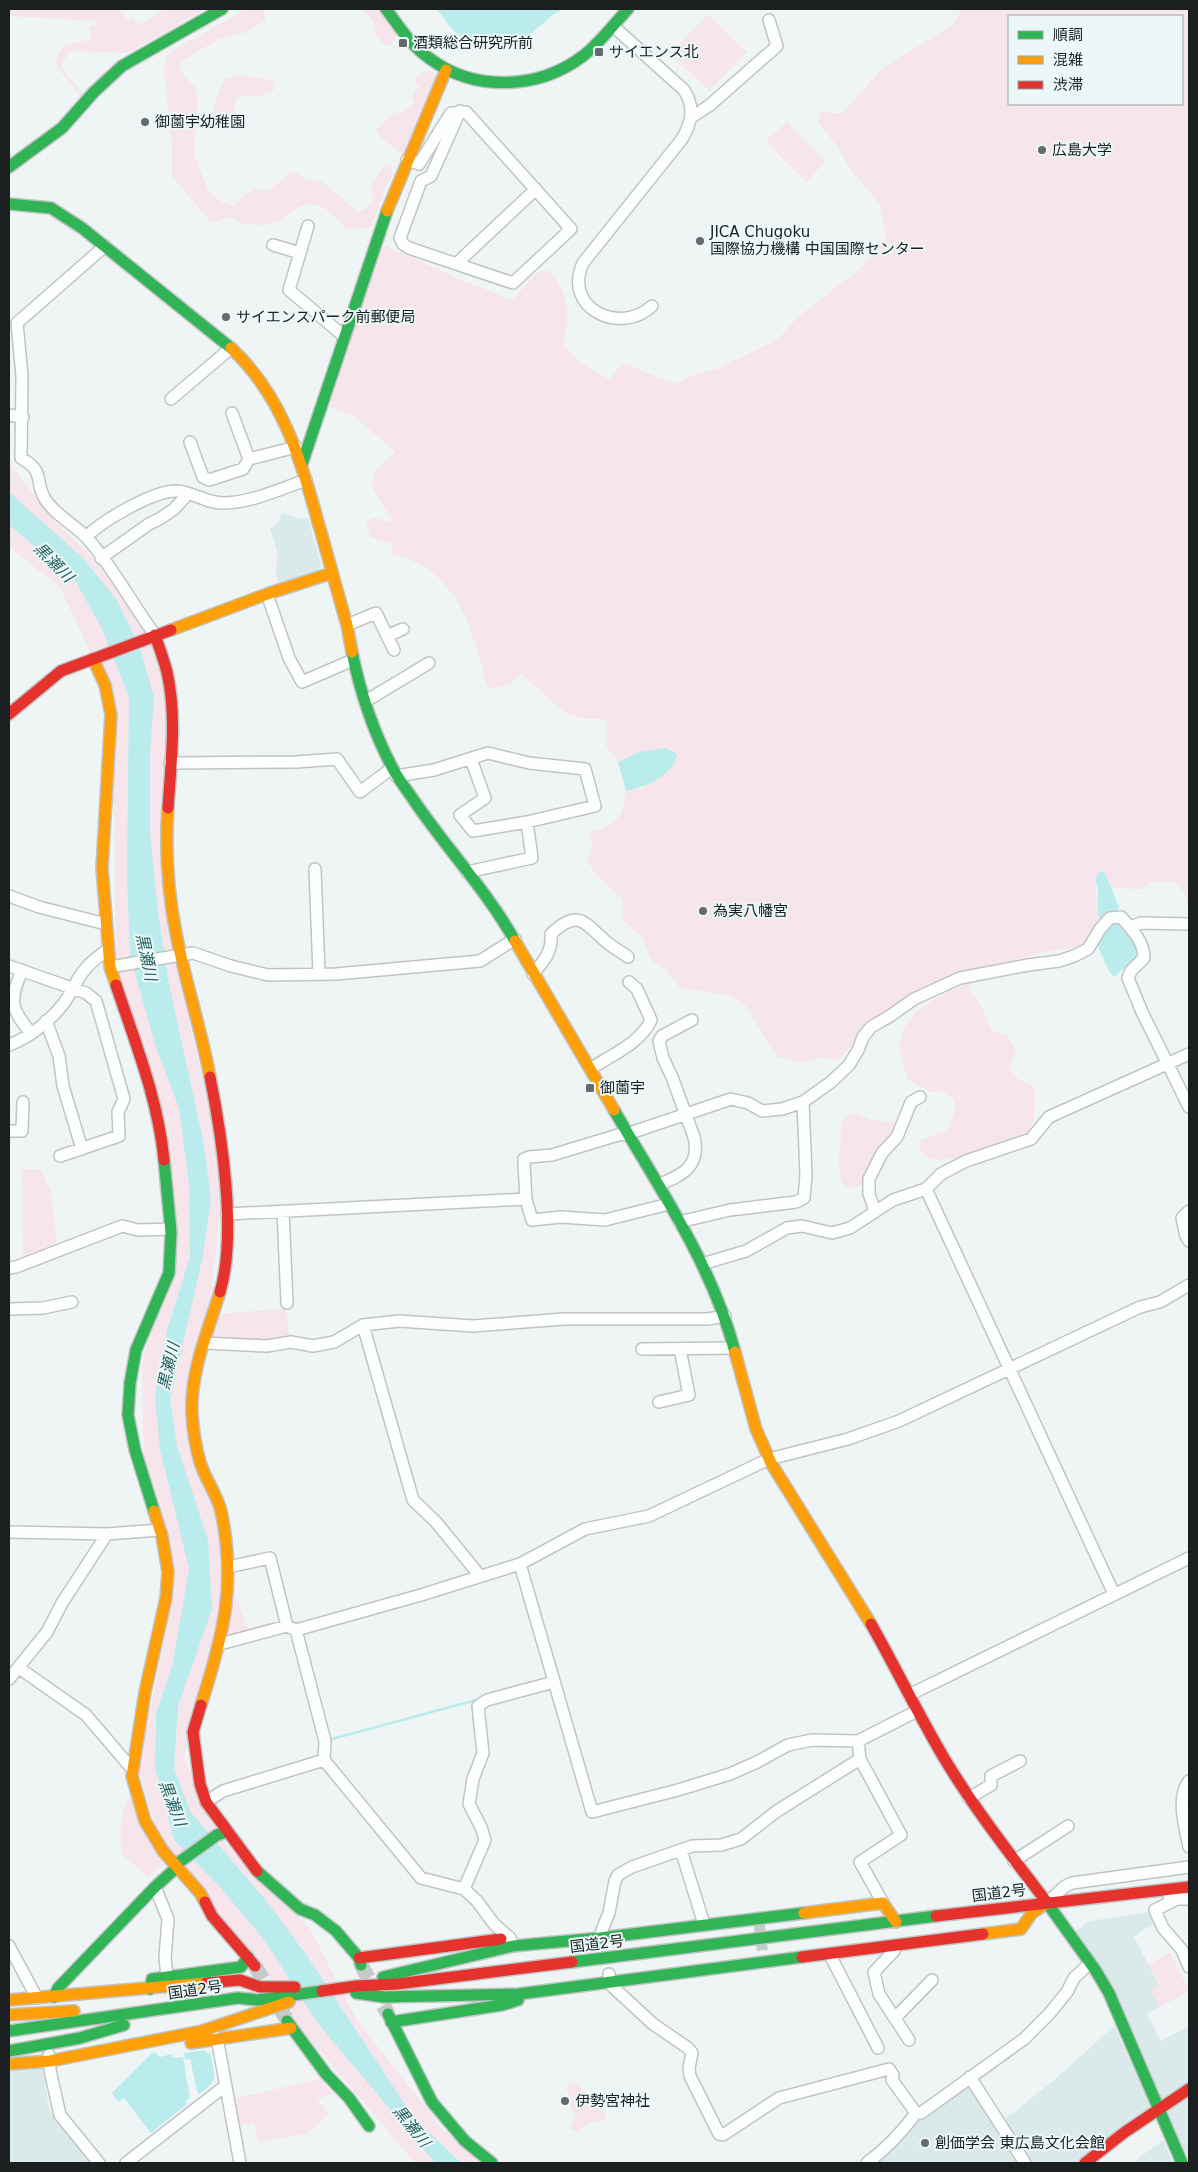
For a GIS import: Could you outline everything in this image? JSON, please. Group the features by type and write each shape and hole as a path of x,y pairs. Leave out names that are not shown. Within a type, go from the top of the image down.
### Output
{"main road":[{"path":"9,167 62,128 94,92 122,66 222,9"},
{"path":"386,9 414,44 427,57 446,70 484,82 514,84 542,78 578,60 591,49 628,9"},
{"path":"302,464 381,226 446,70"},
{"path":"9,204 52,208 82,228 231,348 247,364 271,396 296,447 302,464 347,625 353,660 366,701 394,772 440,838 498,911 680,1222 702,1264 724,1316 759,1434 769,1459 796,1506 861,1605 917,1711 969,1798 1014,1860 1048,1902 1098,1974 1122,2022 1138,2065 1160,2110 1182,2163"},
{"path":"9,714 61,671 267,594 332,573"},
{"path":"155,635 167,672 172,710 166,833 170,896 180,955 206,1050 217,1112 227,1214 225,1274 195,1373 192,1414 200,1462 221,1510 228,1567 227,1605 220,1644 193,1732 200,1784 221,1834 273,1887 300,1909 315,1915 336,1931 360,1961 512,1942 605,1941 704,1924 758,1920 883,1902 896,1922"},
{"path":"93,659 105,685 111,715 102,868 108,950 152,1092 161,1133 171,1229 169,1273 136,1350 130,1383 128,1415 135,1450 162,1536 168,1572 166,1598 145,1692 132,1776 144,1821 200,1894 212,1916 251,1962 241,1967 152,1979 150,1989"},
{"path":"54,1997 58,1988 155,1886 177,1865 221,1834"},
{"name":"国道2号","path":"9,2031 238,1998 257,2000 357,1986 397,1984 1048,1902 1075,1902 1189,1887"},
{"path":"357,1986 384,1997 519,1994 609,1978 764,1959 830,1954 1021,1929 1032,1913 1048,1902"},
{"path":"357,1986 400,1974 406,1970 512,1942"},
{"path":"9,2000 40,2000 54,1997 240,1980 290,1994"},
{"path":"9,2064 49,2056 164,2039 232,2022 290,1994"},
{"path":"492,2163 465,2141 432,2102 389,2018 502,2005 518,2000 519,1994"},
{"path":"9,2015 238,1998"},
{"path":"9,2051 80,2038 150,2018 238,1998"},
{"path":"164,2039 166,2049 289,2024 369,2126"},
{"path":"1085,2163 1125,2132 1189,2089"}],"street":[{"path":"652,306 637,317 628,319 593,310 582,300 578,288 578,275 583,262 682,139 692,117 710,105 777,46 768,20"},
{"path":"612,26 684,90 690,103 692,117"},
{"path":"408,160 419,164 451,113 460,111 466,112 571,229 513,283 409,248 403,244 400,238 421,181 430,176 460,111"},
{"path":"456,264 536,189"},
{"path":"308,226 289,290 345,338"},
{"path":"273,245 300,253"},
{"path":"105,246 17,323 23,417 21,458 33,467 40,477 44,498 67,522 86,537 155,635"},
{"path":"171,399 231,348"},
{"path":"232,413 249,459"},
{"path":"9,415 23,417"},
{"path":"190,442 203,477 209,480 243,469 249,459 296,447"},
{"path":"86,537 99,525 115,518 147,498 166,492 179,491 223,504 242,502 306,480"},
{"path":"102,558 148,524 174,509 188,494"},
{"path":"267,594 289,658 302,682 353,660"},
{"path":"347,625 376,613 394,650"},
{"path":"387,636 402,629"},
{"path":"366,701 429,663"},
{"path":"170,763 296,762 337,759 360,792 394,772 434,770 488,753 529,763 585,769 596,806 527,822 474,831 460,815 485,798 471,759"},
{"path":"467,872 532,858 527,822"},
{"path":"315,870 319,973"},
{"path":"9,896 39,907 106,924"},
{"path":"669,1204 605,1220 561,1217 532,1220 526,1199 524,1160 529,1157 552,1155 618,1134 627,1134 731,1099 748,1103 762,1111 782,1109 803,1102 831,1082 849,1065 870,1027 914,999 960,978 1059,961 1074,956 1088,949 1100,929 1110,918 1121,917 1130,926 1144,949 1144,958 1128,978 1189,1107"},
{"path":"534,974 545,960 552,942 551,934 559,927 575,920 581,920 590,925 604,940 628,957"},
{"path":"1130,926 1141,923 1189,924"},
{"path":"113,967 193,953 231,966 268,975 336,974 480,961 515,939"},
{"path":"9,1045 19,1042 46,1021 64,1002 87,966 108,950"},
{"path":"9,966 86,993 96,1001 124,1099 118,1112 119,1136 60,1156"},
{"path":"22,970 14,991 13,1006 20,1020 31,1033"},
{"path":"590,1070 635,1040 651,1020 638,989 628,982"},
{"path":"658,1185 678,1177 689,1168 694,1159 696,1147 687,1114 663,1058 659,1041 662,1036 692,1020"},
{"path":"46,1021 60,1056 63,1086 82,1149"},
{"path":"702,1264 746,1251 787,1228 802,1226 832,1233 850,1228 893,1200 926,1189 942,1174 966,1162 1030,1139 1039,1132 1049,1118 1189,1054"},
{"path":"875,1211 870,1194 869,1179 877,1160 897,1137 911,1102 920,1097"},
{"path":"9,1131 22,1130 23,1102"},
{"path":"680,1222 730,1210 796,1202 804,1198 806,1175 803,1102"},
{"path":"926,1189 1114,1594"},
{"path":"227,1214 526,1199"},
{"path":"282,1211 287,1303"},
{"path":"1189,1211 1182,1218 1186,1236 1189,1240"},
{"path":"9,1268 16,1267 122,1226 138,1230 171,1229"},
{"path":"220,1644 292,1628 421,1595 520,1564 585,1529 649,1516 769,1459 848,1439 899,1421 1140,1307 1160,1302 1189,1285"},
{"path":"9,1309 43,1308 72,1302"},
{"path":"204,1343 267,1346 291,1342 313,1346 334,1342 363,1325 398,1321 473,1326 564,1319 708,1319 724,1316"},
{"path":"363,1325 413,1500 436,1522 480,1576"},
{"path":"642,1349 733,1348"},
{"path":"659,1402 689,1396 680,1349"},
{"path":"9,1532 107,1534 159,1530"},
{"path":"9,1679 47,1632 62,1603 107,1534"},
{"path":"228,1567 270,1558 325,1741 324,1760 421,1878 464,1889 477,1901 494,1924 512,1942"},
{"path":"909,1695 1189,1558"},
{"path":"520,1564 592,1812 678,1790 730,1774 757,1762 788,1744 812,1740 858,1741 917,1711"},
{"path":"18,1668 86,1715 133,1770"},
{"path":"464,1889 485,1840 481,1827 468,1804 473,1779 483,1754 478,1706 487,1700 554,1682"},
{"path":"858,1741 860,1759 901,1835 860,1862 883,1902"},
{"path":"605,1941 602,1930 609,1913 618,1874 632,1867 692,1846 722,1845 741,1839 776,1811 860,1759"},
{"path":"206,1802 224,1791 324,1760"},
{"path":"969,1798 990,1785 991,1776 1020,1761"},
{"path":"1189,1780 1183,1791 1184,1822 1189,1846"},
{"path":"1014,1860 1068,1826"},
{"path":"681,1850 704,1924"},
{"path":"1048,1902 1072,1882 1189,1868"},
{"path":"155,1886 168,1919 165,1958 167,1976"},
{"path":"1142,1893 1175,1900 1189,1899"},
{"path":"1175,1900 1156,1910 1162,1928 1182,1950 1189,1967"},
{"path":"9,1946 40,2000"},
{"path":"894,1951 874,1972 879,1994 909,2040"},
{"path":"830,1954 878,2048"},
{"path":"609,1978 653,2024 688,2048 692,2054 689,2068 690,2076 719,2134 723,2135 778,2098 889,2069 893,2075 892,2080 916,2113 921,2114 1024,2039 1067,1992 1074,1978 1090,1963"},
{"path":"894,2018 932,1980"},
{"path":"218,2038 240,2163"},
{"path":"49,2056 50,2070 60,2114 99,2163"},
{"path":"970,2077 1025,2163"},
{"path":"126,2163 226,2086"},
{"path":"867,2163 880,2154 904,2130 916,2113"}],"shaded area":[{"path":"9,9 121,9 127,21 132,17 138,25 166,9 205,9 128,53 69,51 61,67 86,97 82,98 58,68 57,60 63,46 91,39 89,27 98,23 94,21 9,16"},
{"path":"247,9 262,9 266,20 247,32 219,39 180,62 180,68 195,87 198,99 194,154 208,190 219,201 233,206 253,188 269,190 293,171 307,180 321,181 358,212 364,210 373,201 371,184 384,166 390,164 393,175 385,189 371,228 347,229 326,209 310,203 297,208 277,222 264,225 245,224 229,217 211,223 172,176 172,144 164,70 166,57 173,50"},
{"path":"362,9 377,9 396,33 395,39 390,46 384,44 374,33 374,23"},
{"path":"961,9 1189,9 1189,910 1184,892 1175,882 1152,882 1142,889 1110,888 1109,882 1095,878 1099,926 1081,946 1039,953 935,982 881,1015 866,1021 849,1049 838,1060 819,1058 801,1063 777,1057 745,1005 731,996 680,988 665,969 651,960 642,936 622,920 623,900 596,875 587,860 592,847 589,833 606,827 616,820 620,815 626,791 644,788 639,752 618,762 606,746 606,720 583,718 564,712 521,674 511,684 493,689 487,686 468,623 453,595 443,582 426,567 391,553 393,544 371,537 366,522 374,518 393,522 372,487 374,473 395,451 353,416 329,407 379,250 387,246 454,277 512,300 538,272 549,270 565,297 567,323 563,345 581,363 610,380 622,363 676,384 694,375 719,368 777,340 799,316 860,269 886,236 880,204 850,169 836,145 818,122 821,111 841,114 883,68 954,24"},
{"path":"708,14 747,52 709,91 670,54"},
{"path":"429,70 437,76 405,152 401,155 379,135 376,129 395,112 401,114 416,102 412,99 413,94 420,87 416,84 415,79 424,71"},
{"path":"237,75 267,79 274,83 274,90 258,96 242,96 237,98 232,118 218,130 210,121 218,93 225,79"},
{"path":"787,122 826,161 806,182 766,141"},
{"path":"9,463 54,520 88,553 123,593 162,655 172,748 169,875 191,1029 224,1171 211,1298 187,1392 221,1510 227,1605 206,1673 184,1758 217,1835 310,1929 357,2020 440,2126 480,2163 415,2163 297,2024 213,1906 163,1851 138,1769 175,1589 144,1479 142,1366 156,1311 172,1272 152,1093 116,973 114,813 105,685 60,587 9,547"},
{"path":"282,513 301,519 308,518 321,566 316,572 279,584 276,573 277,550 270,529 278,523"},
{"path":"971,981 969,989 983,1009 991,1030 1007,1035 1016,1051 1009,1068 1019,1080 1034,1086 1034,1119 1030,1129 1015,1137 958,1157 934,1159 919,1151 921,1140 947,1131 954,1114 955,1099 941,1091 930,1092 907,1079 900,1049 902,1033 908,1022 926,1005"},
{"path":"856,1113 871,1120 896,1122 897,1129 864,1183 854,1187 847,1187 842,1182 839,1165 841,1125 847,1115"},
{"path":"22,1169 41,1169 51,1192 57,1245 23,1256"},
{"path":"286,1308 289,1338 260,1341 212,1336 219,1316 229,1313"},
{"path":"235,1595 250,1633 227,1637"},
{"path":"135,1792 166,1860 149,1877 122,1855 121,1830 123,1812 130,1797"},
{"path":"1150,1912 1155,1922 1134,1937 1160,1986 1151,1991 1160,2007 1147,2014 1161,2041 1189,2026 1189,2085 1161,2104 1076,1931 1089,1921"},
{"path":"1170,1952 1189,1991 1160,2007 1151,1991 1160,1985 1149,1965"},
{"path":"1114,2026 1152,2110 1075,2163 1030,2163 1009,2131 1006,2118 1053,2081"},
{"path":"42,2062 49,2110 91,2163 9,2163 9,2067"},
{"path":"320,2079 333,2093 317,2100 329,2114 307,2134 259,2142 254,2123 239,2125 233,2099"},
{"path":"573,2081 594,2105 607,2115 605,2120 591,2122 577,2132 569,2129 575,2116 569,2104 570,2096 566,2089"},
{"path":"968,2082 1022,2163 871,2163 912,2125"},
{"path":"1189,2094 1189,2163 1166,2115 1171,2107"},
{"path":"1163,2140 1173,2163 1132,2163"}],"water":[{"path":"436,9 564,9 555,13 524,37 505,41 484,41 459,35"},
{"name":"黒瀬川","path":"9,492 83,558 117,600 140,648 154,697 150,754 150,835 159,919 169,984 203,1140 211,1198 203,1256 170,1400 177,1446 208,1540 212,1609 178,1706 174,1769 190,1811 268,1903 307,1956 414,2118 461,2163 435,2163 316,2021 265,1941 220,1887 174,1840 155,1767 156,1714 173,1663 189,1569 160,1449 155,1398 167,1331 190,1256 189,1183 179,1108 156,1047 130,956 127,875 129,697 101,627 75,580 9,525"},
{"path":"666,748 677,754 670,769 658,779 642,787 626,791 618,762 639,752"},
{"path":"1104,871 1119,907 1102,919 1098,917 1098,891 1095,878 1099,872"},
{"path":"1118,923 1131,938 1137,952 1137,957 1114,977 1109,971 1098,947 1104,932 1110,926"},
{"path":"205,2050 206,2053 210,2053 214,2077 210,2085 198,2095 190,2059 185,2060 184,2053"},
{"path":"155,2052 160,2057 172,2054 173,2058 183,2057 190,2098 186,2100 187,2104 151,2133 124,2098 118,2102 112,2093"}],"waterway":[{"path":"328,1740 480,1699"}],"tunnel":[{"path":"759,1923 763,1956"},
{"path":"361,1965 388,2014"},
{"path":"255,1966 287,2020"}],"traffic: fast":[{"path":"9,167 62,128 94,92 122,66 222,9"},
{"path":"386,9 417,48 447,69 466,77 506,82 526,81 565,67 583,56 601,40 628,9"},
{"path":"9,204 51,208 82,228 231,348"},
{"path":"302,464 387,211"},
{"path":"352,652 368,711 394,771 427,819 492,905 515,941"},
{"path":"614,1110 683,1227 713,1288 735,1352"},
{"path":"154,1511 135,1450 128,1415 130,1383 136,1350 169,1273 171,1232 164,1160"},
{"path":"54,1997 58,1988 155,1887 176,1868 178,1863 217,1835 226,1832"},
{"path":"257,1871 300,1909 315,1915 336,1931 359,1958 361,1965"},
{"path":"1045,1900 1096,1971 1109,1993 1182,2163"},
{"path":"383,1977 513,1946 600,1938 804,1913"},
{"path":"572,1962 936,1916"},
{"path":"150,1989 152,1979 241,1967 248,1957"},
{"path":"356,1993 384,1997 519,1994 802,1957"},
{"path":"9,2031 238,1998 257,2000 322,1991"},
{"path":"391,2022 502,2005 518,2000 519,1996"},
{"path":"388,2014 432,2102 465,2141 492,2163"},
{"path":"287,2021 326,2074 349,2098 369,2126"},
{"path":"9,2051 80,2038 124,2025"}],"traffic: slow":[{"path":"387,211 446,70"},
{"path":"231,348 263,386 276,407 296,451 347,625 352,652"},
{"path":"171,630 267,594 332,573"},
{"path":"93,659 105,685 111,715 102,868 110,967 116,985"},
{"path":"168,808 167,855 173,918 210,1077"},
{"path":"515,941 614,1110"},
{"path":"201,1705 221,1633 228,1587 228,1563 221,1511 202,1468 197,1451 192,1420 192,1398 197,1367 220,1292"},
{"path":"735,1352 756,1429 771,1463 871,1624"},
{"path":"154,1511 162,1536 168,1572 166,1598 145,1692 132,1776 145,1821 163,1851 200,1893 205,1902"},
{"path":"804,1913 883,1903 896,1922"},
{"path":"983,1934 1021,1929 1032,1913 1047,1903"},
{"path":"9,2000 206,1983"},
{"path":"9,2064 50,2061 202,2031 289,2002"},
{"path":"9,2015 74,2011"},
{"path":"191,2043 291,2028"}],"traffic: jam":[{"path":"9,714 61,671 171,630"},
{"path":"155,635 167,672 172,705 173,723 168,808"},
{"path":"116,985 151,1093 157,1115 164,1160"},
{"path":"210,1077 219,1127 226,1185 227,1243 225,1269 220,1292"},
{"path":"871,1624 944,1758 968,1795 1045,1900"},
{"path":"201,1705 193,1732 200,1784 206,1802 257,1871"},
{"path":"936,1916 1189,1887"},
{"path":"205,1902 212,1916 255,1966"},
{"path":"802,1957 983,1934"},
{"path":"359,1958 501,1939"},
{"path":"322,1991 356,1986 397,1984 572,1962"},
{"path":"206,1983 240,1980 260,1987 295,1987"},
{"path":"1085,2163 1125,2132 1189,2089"}],"place":[{"name":"酒類総合研究所前","path":"403,43"},
{"name":"サイエンス北","path":"599,52"},
{"name":"御薗宇幼稚園","path":"145,122"},
{"name":"広島大学","path":"1042,150"},
{"name":"JICA Chugoku 国際協力機構 中国国際センター","path":"700,241"},
{"name":"サイエンスパーク前郵便局","path":"226,317"},
{"name":"為実八幡宮","path":"703,911"},
{"name":"御薗宇","path":"590,1088"},
{"name":"伊勢宮神社","path":"565,2101"},
{"name":"創価学会 東広島文化会館","path":"925,2143"}]}
